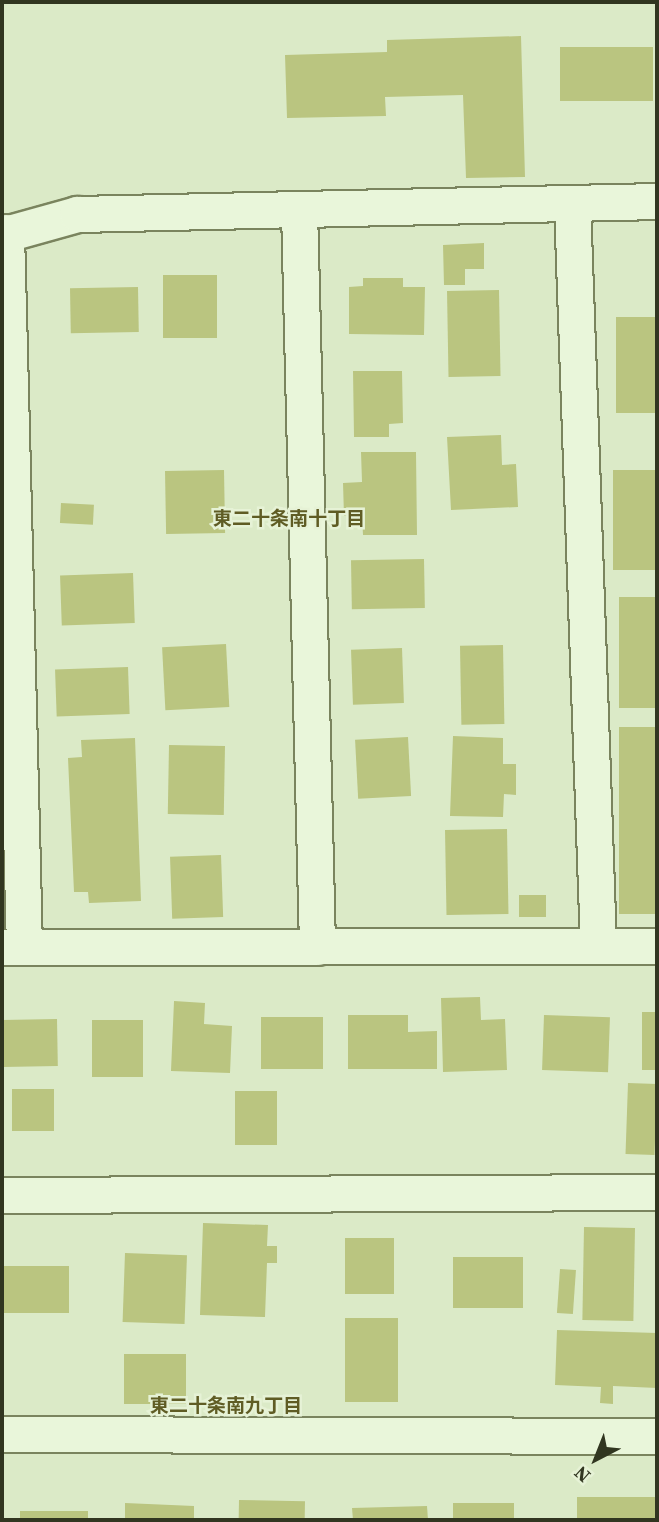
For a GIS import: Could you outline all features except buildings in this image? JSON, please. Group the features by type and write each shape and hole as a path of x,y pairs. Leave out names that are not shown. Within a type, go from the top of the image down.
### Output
{"street":[{"path":"657,201 76,214 4,234 13,947 657,946"},
{"path":"572,204 598,946"},
{"path":"299,209 317,947"},
{"path":"2,1195 657,1192"},
{"path":"2,1434 657,1436"}],"district":[{"name":"東二十条南十丁目","path":"289,519"},
{"name":"東二十条南九丁目","path":"226,1406"}]}
